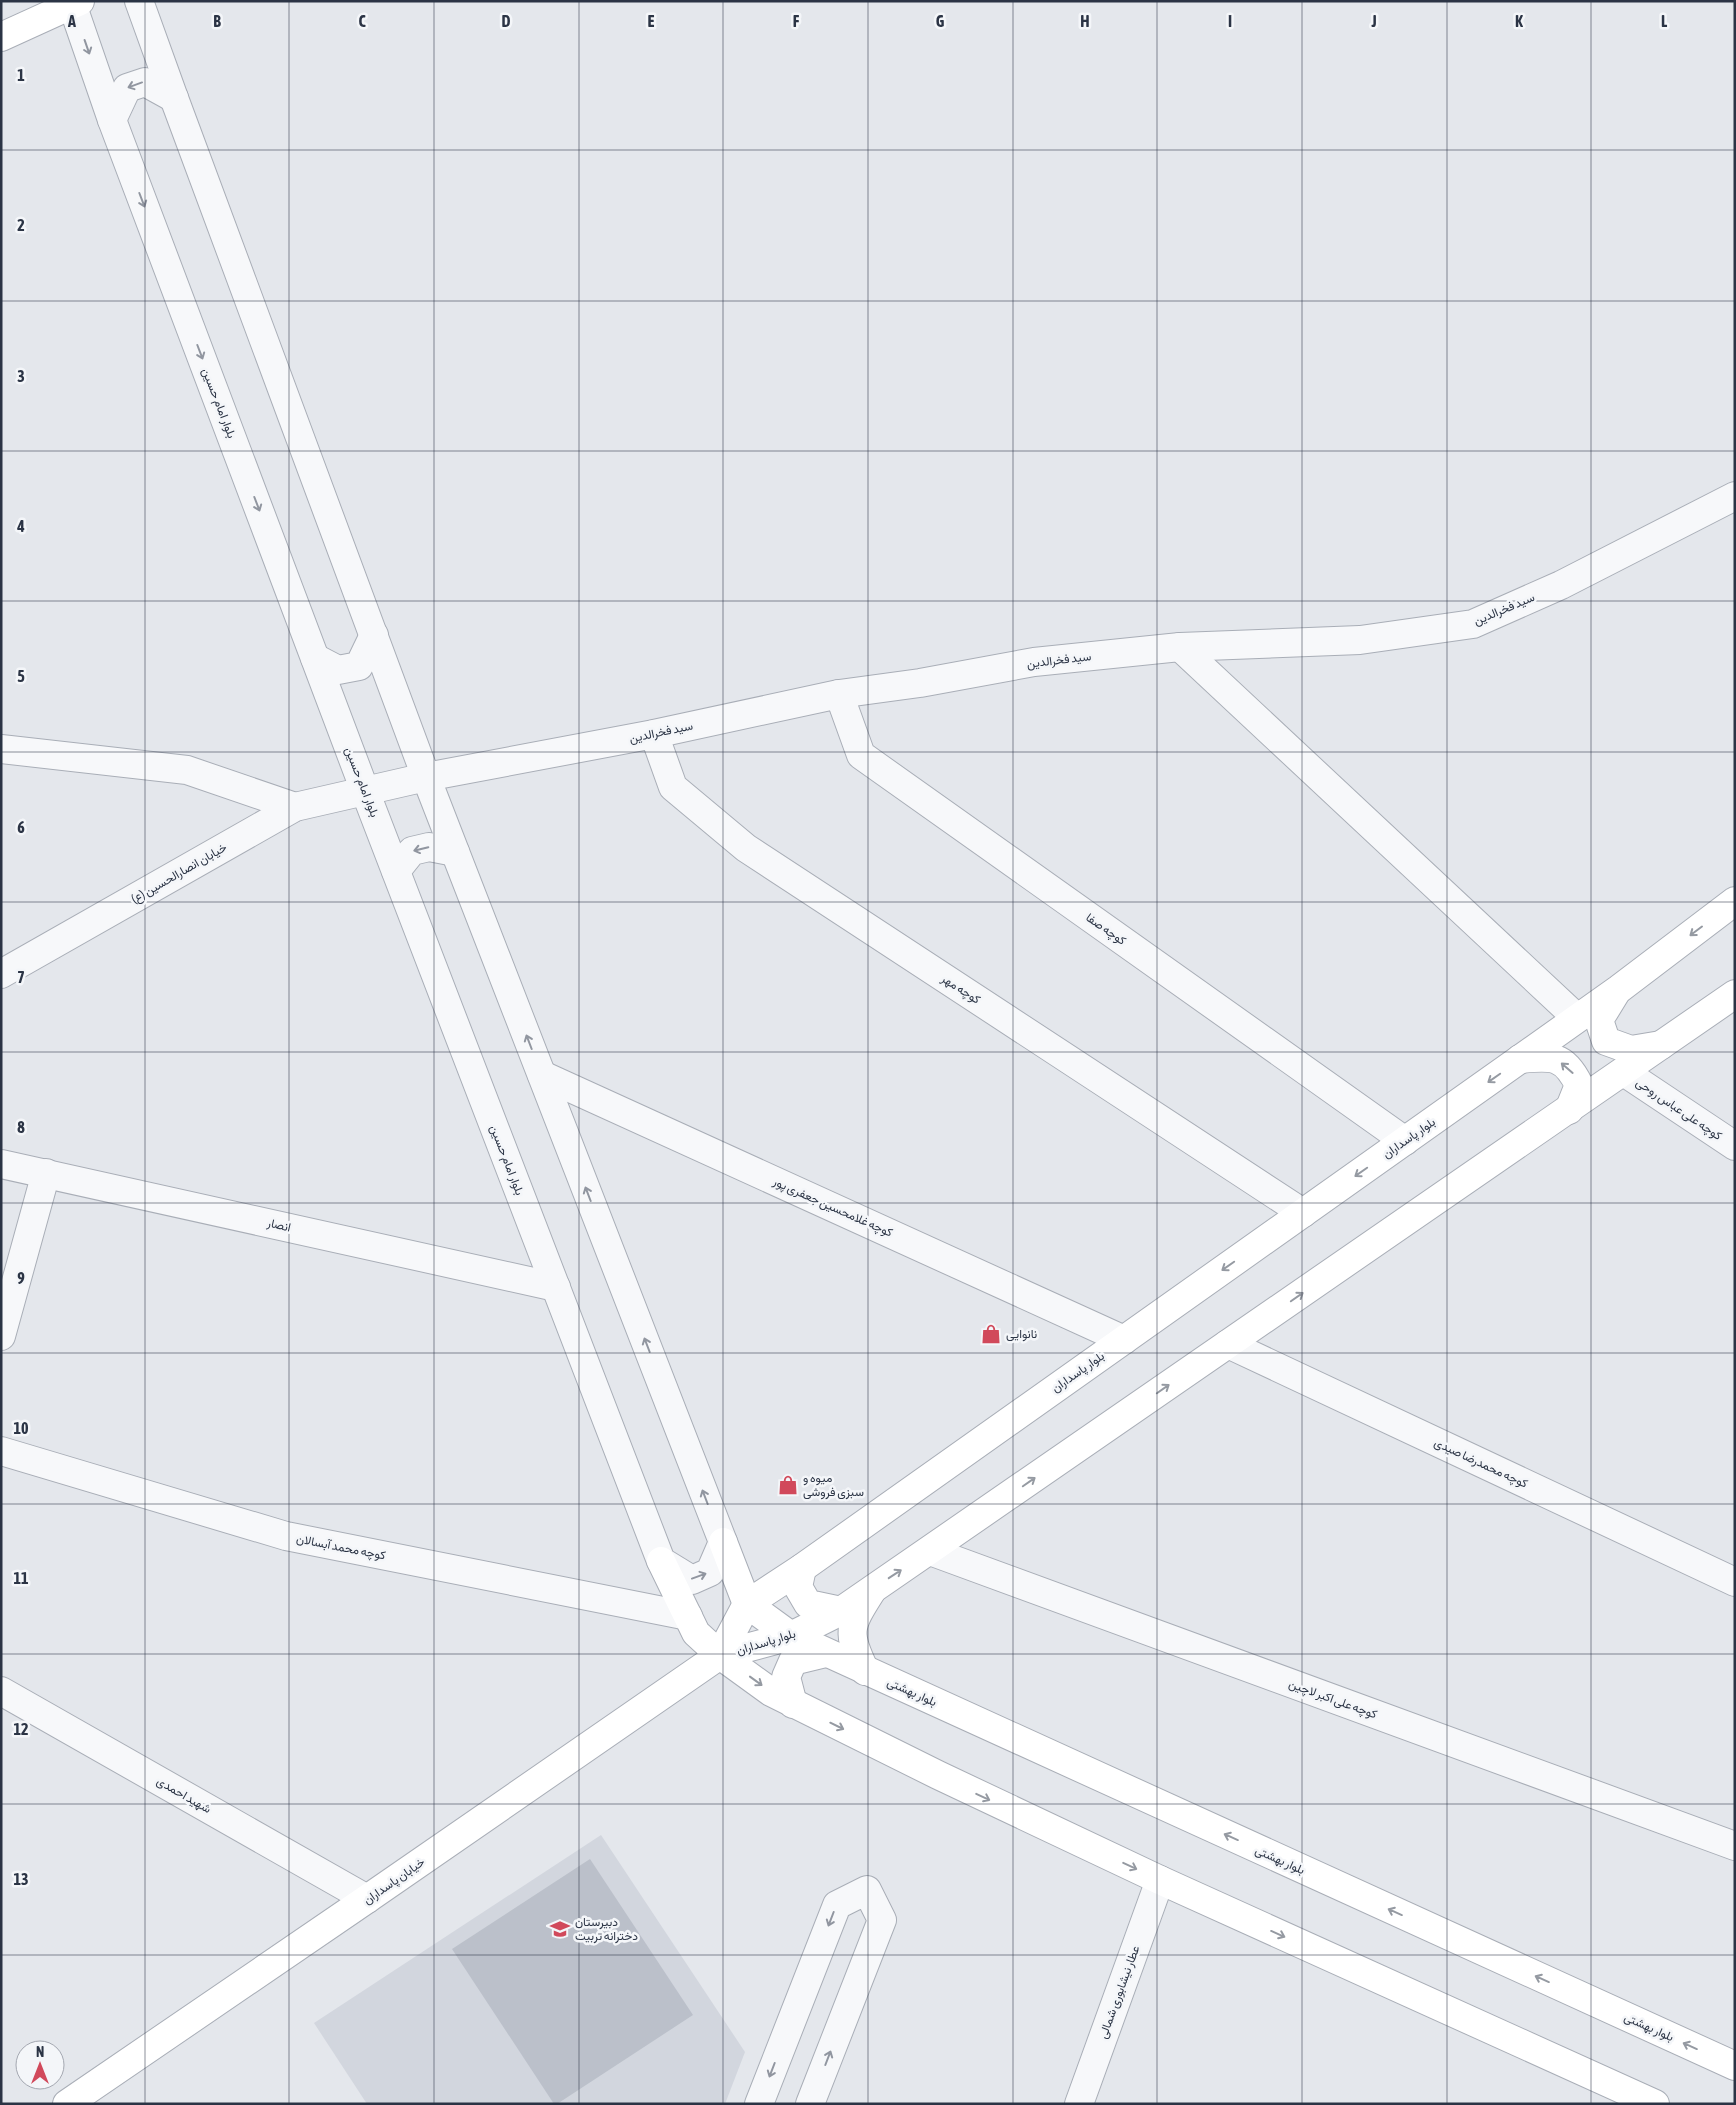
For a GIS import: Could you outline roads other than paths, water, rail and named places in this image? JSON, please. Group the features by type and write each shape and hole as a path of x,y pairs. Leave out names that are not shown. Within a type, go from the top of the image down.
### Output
{"main road":[{"path":"1,37 75,3"},
{"name":"بلوار پاسداران","path":"720,1655 747,1604 802,1568 1619,989 1735,901"},
{"path":"1619,989 1599,1020 1606,1041 1631,1050 1662,1045"},
{"name":"بلوار پاسداران","path":"720,1655 791,1636 840,1611 930,1551 1735,994"},
{"path":"1520,1059 1551,1056 1571,1069 1579,1085 1568,1110"},
{"path":"723,1542 747,1604"},
{"path":"660,1561 696,1633 720,1655 771,1692 1160,1880 1655,2104"},
{"path":"802,1568 798,1587 808,1604 840,1611"},
{"path":"865,1671 852,1642 854,1619 873,1588"},
{"name":"بلوار بهشتی","path":"747,1604 791,1636 826,1653 1735,2066"},
{"path":"794,1704 786,1677 794,1661 826,1653"},
{"name":"خیابان پاسداران","path":"67,2104 720,1655"}],"street":[{"path":"139,1 426,777 723,1542 710,1572 692,1580 660,1561"},
{"name":"بلوار امام حسین","path":"75,3 112,120 365,791 660,1561"},
{"path":"112,120 127,88 145,82 174,98"},
{"name":"سید فخرالدین","path":"365,791 426,777 654,734 840,694 920,683 1034,662 1180,647 1360,640 1473,624 1561,585 1735,496"},
{"path":"315,658 338,670 359,666 374,635"},
{"path":"1180,647 1577,1018"},
{"name":"کوچه صفا","path":"840,694 860,755 1404,1141"},
{"name":"کوچه مهر","path":"654,734 673,787 746,848 1303,1213"},
{"path":"1,748 187,770 295,807"},
{"name":"خیابان انصارالحسین (ع)","path":"1,974 295,807 365,791"},
{"path":"396,871 412,851 430,847 455,852"},
{"name":"کوچه علی عباس روحی","path":"1624,1072 1735,1146"},
{"name":"کوچه غلامحسین جعفری پور","path":"542,1075 1124,1340"},
{"name":"انصار","path":"1,1164 556,1287"},
{"path":"1,1336 46,1173"},
{"name":"کوچه محمدرضا صیدی","path":"1228,1344 1735,1582"},
{"name":"کوچه محمد آبسالان","path":"1,1451 286,1536 688,1616"},
{"name":"کوچه علی اکبر لاچین","path":"930,1551 1735,1846"},
{"name":"شهید احمدی","path":"1,1692 367,1899"},
{"name":"عطار نیشابوری شمالی","path":"1079,2104 1160,1880"},
{"path":"759,2104 837,1905 867,1890 882,1920 810,2104"}],"place":[{"name":"نانوایی","path":"991,1334"},
{"name":"میوه و سبزی فروشی","path":"788,1485"},
{"name":"دبیرستان دخترانه تربیت","path":"560,1929"}]}
